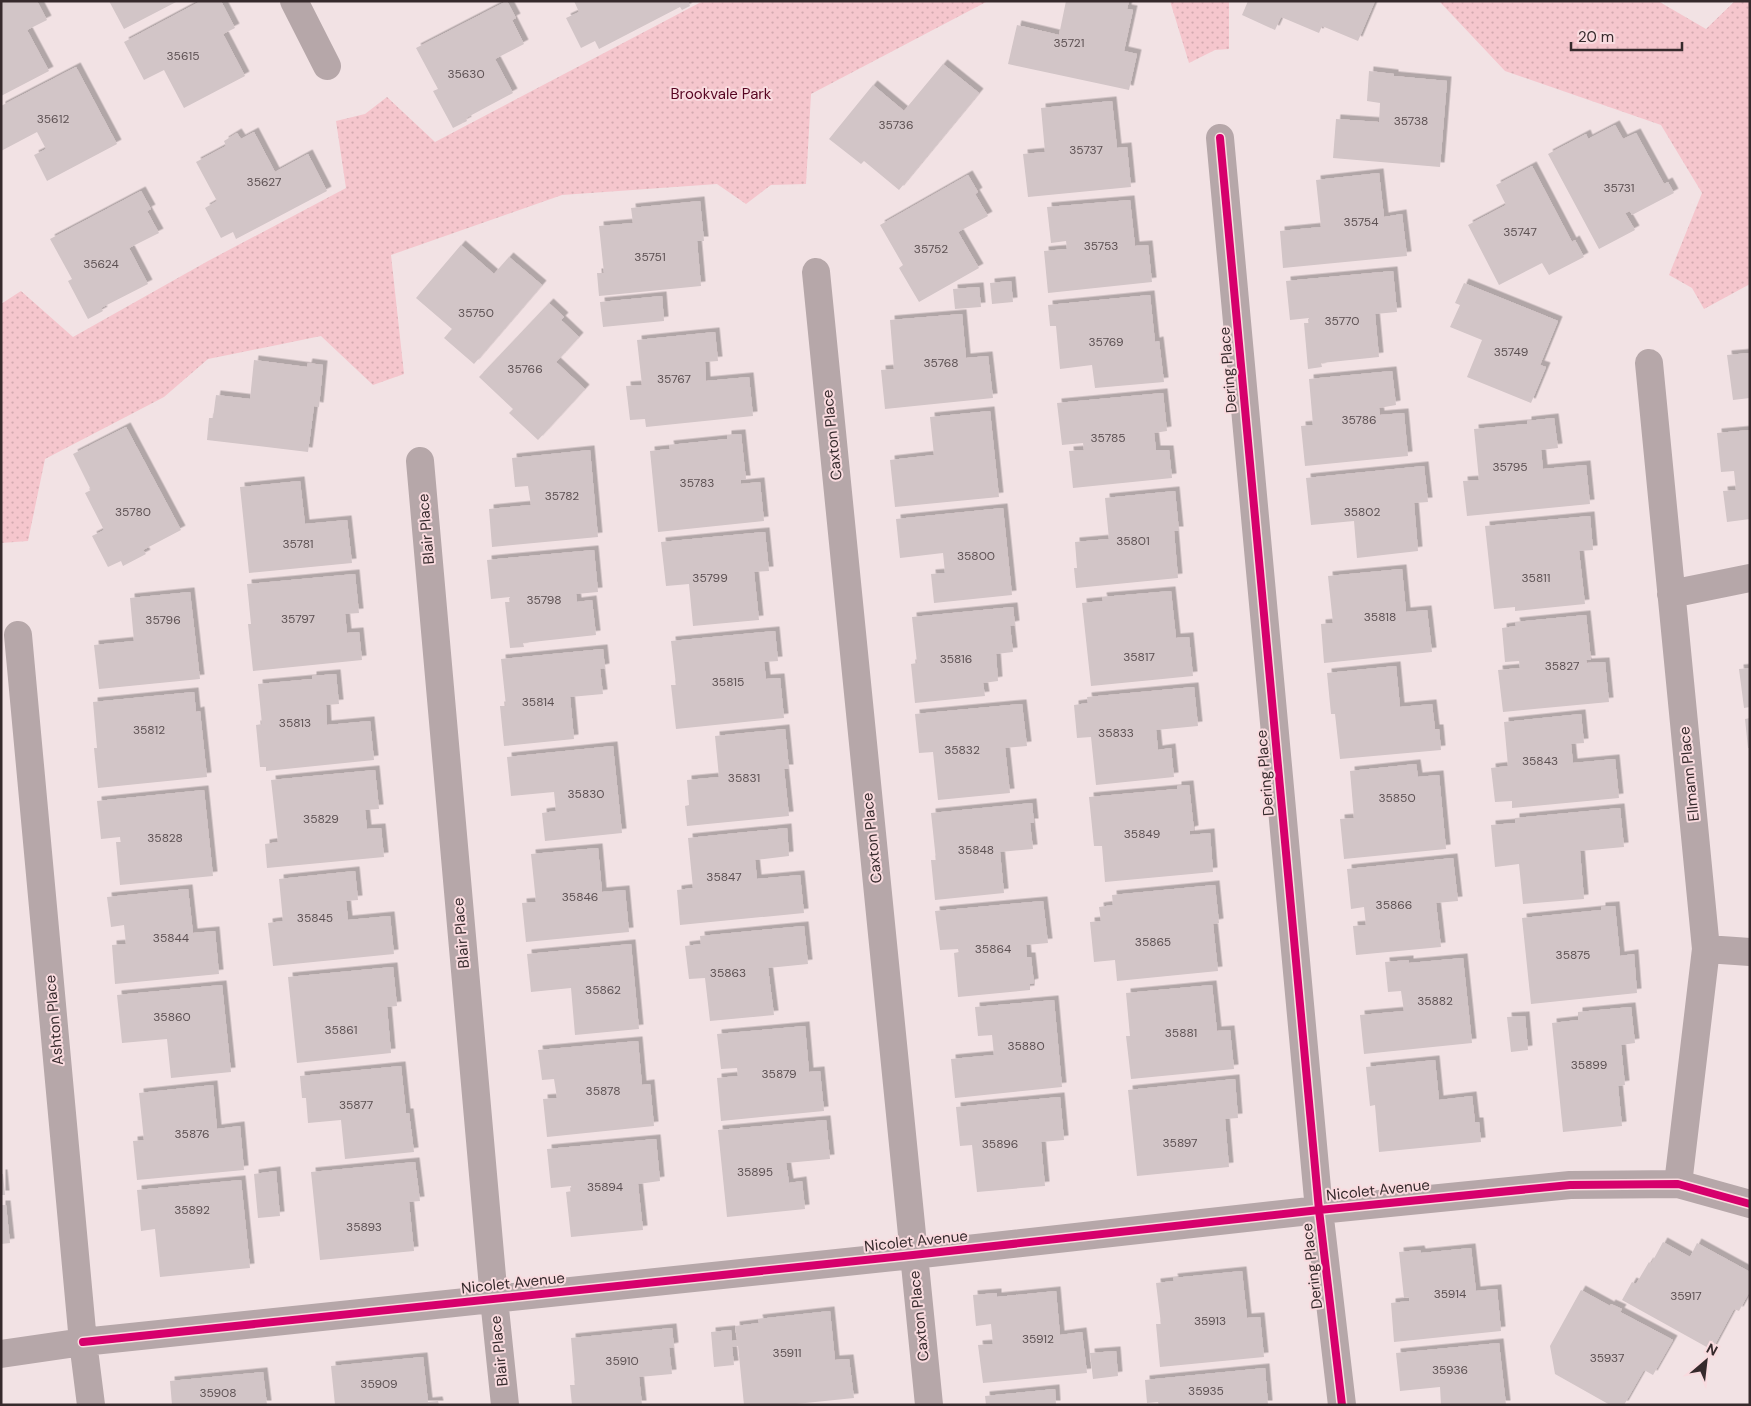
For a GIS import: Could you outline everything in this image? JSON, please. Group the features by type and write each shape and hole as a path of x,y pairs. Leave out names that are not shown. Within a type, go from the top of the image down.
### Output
{"street":[{"path":"294,1 327,66"},
{"name":"Dering Place","path":"1220,138 1319,1210 1342,1405"},
{"name":"Caxton Place","path":"816,272 928,1405"},
{"name":"Ellmann Place","path":"1649,363 1706,949 1678,1184"},
{"name":"Blair Place","path":"420,461 494,1299 506,1405"},
{"path":"1671,594 1750,578"},
{"name":"Ashton Place","path":"18,636 83,1342 91,1405"},
{"path":"1706,949 1750,952"},
{"name":"Nicolet Avenue","path":"1,1354 83,1342 1570,1185 1678,1184 1750,1204"}],"green space":[{"name":"Brookvale Park","path":"703,1 988,1 811,94 806,184 771,185 746,204 717,184 562,195 391,255 404,374 373,385 321,336 208,359 164,397 45,459 28,541 1,543 1,304 21,291 73,337 208,261 346,188 336,121 365,114 387,97 435,142"},
{"path":"1170,1 1229,1 1229,49 1215,50 1189,63"},
{"path":"1439,1 1658,1 1706,29 1735,1 1749,1 1750,284 1704,309 1692,288 1669,275 1702,193 1661,125 1505,71"}],"building":[{"path":"1,1 37,1 47,20 27,30 49,71 1,96"},
{"path":"109,1 178,1 124,29"},
{"path":"201,1 221,1 235,28 223,34 245,76 184,108 164,70 144,80 124,42"},
{"path":"507,1 516,18 512,20 524,44 495,59 513,93 466,118 467,121 453,128 433,91 438,89 416,48"},
{"path":"574,1 688,1 690,6 682,10 680,7 599,49 595,41 581,48 566,18 579,12"},
{"path":"1066,1 1129,1 1127,9 1133,10 1124,51 1137,54 1129,90 1008,64 1017,25 1059,35"},
{"path":"1248,1 1375,1 1358,41 1322,26 1319,33 1281,17 1275,30 1242,15"},
{"path":"943,64 979,93 899,190 864,161 861,164 829,139 873,85 904,111"},
{"path":"76,67 117,144 47,181 34,155 46,149 37,132 1,151 1,106"},
{"path":"1369,71 1394,74 1394,76 1447,81 1440,167 1333,158 1336,119 1379,122 1380,103 1367,101"},
{"path":"1112,101 1117,148 1127,147 1131,187 1028,197 1023,154 1045,152 1041,108"},
{"path":"1615,125 1623,139 1636,133 1664,184 1668,182 1674,193 1632,215 1630,211 1625,213 1635,230 1599,249 1548,154 1586,134 1588,139"},
{"path":"254,132 275,172 308,154 327,191 236,239 233,232 221,238 205,208 217,201 196,162 226,146 224,141 237,133 241,139"},
{"path":"1532,166 1572,242 1575,240 1584,257 1549,275 1542,263 1499,285 1468,225 1506,205 1496,185"},
{"path":"1379,173 1384,217 1402,214 1407,256 1283,268 1280,231 1321,227 1316,180"},
{"path":"968,175 978,192 975,194 988,216 958,232 979,268 919,302 899,268 903,265 880,225"},
{"path":"141,191 151,209 147,211 159,233 129,248 148,284 101,308 103,311 88,319 68,281 72,279 50,239"},
{"path":"1130,200 1135,246 1148,245 1152,282 1048,293 1044,251 1067,249 1066,241 1051,243 1047,207"},
{"path":"700,201 704,241 697,241 701,286 599,296 597,273 604,273 599,226 633,223 631,208"},
{"path":"461,245 494,274 509,257 542,285 474,364 444,338 452,329 416,298"},
{"path":"1393,271 1397,312 1375,314 1379,357 1321,363 1322,367 1308,369 1304,323 1309,323 1309,318 1290,320 1286,281"},
{"path":"1011,281 1013,302 992,304 990,283"},
{"path":"1464,283 1558,321 1540,365 1546,367 1531,403 1467,377 1482,340 1450,327 1460,305 1455,303"},
{"path":"979,287 981,307 955,309 953,289"},
{"path":"1150,295 1155,342 1159,341 1164,382 1095,388 1092,365 1060,369 1056,326 1050,326 1048,305"},
{"path":"662,296 664,321 603,327 600,302"},
{"path":"549,303 564,317 561,320 579,337 556,362 585,389 538,440 509,413 513,409 479,377"},
{"path":"962,314 966,358 988,356 993,398 885,409 881,370 894,369 890,320"},
{"path":"715,332 718,361 705,362 706,381 749,377 753,416 646,427 645,419 630,420 626,386 642,385 637,340"},
{"path":"1750,353 1750,398 1733,400 1727,355"},
{"path":"254,360 307,367 308,363 323,365 319,407 314,406 308,452 207,440 209,418 213,418 216,395 250,399"},
{"path":"1392,371 1396,405 1379,408 1380,415 1404,413 1408,456 1305,466 1301,426 1313,425 1309,379"},
{"path":"1163,393 1167,431 1154,433 1156,450 1169,450 1172,478 1073,488 1069,451 1084,450 1083,443 1062,445 1057,403"},
{"path":"990,411 999,497 895,507 890,460 934,455 930,417"},
{"path":"1554,418 1558,448 1541,450 1543,469 1586,465 1590,504 1467,516 1463,481 1479,480 1474,429 1527,424 1527,421"},
{"path":"126,427 181,530 143,550 146,554 123,566 121,561 108,567 92,536 104,530 85,493 91,490 73,454"},
{"path":"1750,430 1750,519 1727,522 1723,491 1736,490 1734,471 1721,472 1717,433"},
{"path":"741,434 746,480 741,480 741,484 760,482 764,521 658,532 650,451 670,449 669,445 727,439 727,435"},
{"path":"590,450 598,537 492,547 489,509 531,505 528,486 515,487 512,458"},
{"path":"1424,466 1428,502 1414,503 1418,551 1357,558 1354,521 1311,525 1306,478"},
{"path":"300,481 305,524 347,520 352,563 249,573 240,487"},
{"path":"1175,491 1179,531 1174,531 1178,578 1076,588 1074,568 1077,568 1075,542 1109,539 1105,498"},
{"path":"1003,508 1012,595 934,603 931,574 945,573 943,553 900,558 896,519"},
{"path":"1590,516 1593,550 1579,551 1585,604 1515,611 1515,607 1494,609 1485,526"},
{"path":"765,532 769,571 754,572 759,620 693,626 689,584 666,586 661,542"},
{"path":"594,550 598,592 576,594 577,602 592,600 596,635 523,643 524,647 510,648 505,602 510,602 510,597 491,599 487,560"},
{"path":"1402,569 1406,612 1427,610 1432,652 1324,663 1321,624 1333,623 1328,576"},
{"path":"355,574 359,613 345,614 347,633 359,632 362,660 253,671 248,624 251,624 247,584"},
{"path":"1171,591 1176,638 1189,637 1193,676 1091,686 1082,603 1103,601 1102,597"},
{"path":"190,592 200,679 99,689 94,645 134,641 130,598"},
{"path":"1013,607 1015,625 1010,626 1013,652 996,654 998,681 983,683 985,696 915,703 911,664 917,663 912,617"},
{"path":"1586,615 1591,660 1586,660 1587,663 1605,662 1609,702 1503,712 1498,670 1520,668 1519,661 1505,662 1502,628 1516,626 1515,622"},
{"path":"775,631 778,661 764,662 766,679 780,678 784,718 676,729 671,685 676,685 671,641"},
{"path":"603,649 605,668 600,669 603,694 570,697 574,739 504,746 500,706 506,706 501,659"},
{"path":"1396,666 1400,707 1432,704 1435,729 1439,729 1441,750 1340,759 1335,714 1331,714 1327,673"},
{"path":"1750,668 1750,707 1744,708 1739,669"},
{"path":"336,674 339,704 326,705 327,725 370,721 374,760 266,771 266,767 260,767 256,725 262,724 258,684 312,679 312,676"},
{"path":"1194,687 1198,726 1156,730 1158,750 1171,748 1174,777 1096,785 1091,737 1077,738 1074,705 1088,703 1087,697"},
{"path":"194,692 196,712 200,711 207,777 98,788 94,748 97,748 93,702"},
{"path":"1022,704 1027,746 1005,748 1010,793 938,800 933,752 919,753 915,714"},
{"path":"1581,714 1584,743 1571,744 1573,763 1615,759 1619,798 1512,808 1512,801 1495,802 1491,768 1508,766 1504,722"},
{"path":"1750,718 1750,748 1748,748 1745,719"},
{"path":"785,729 789,769 784,769 789,816 687,826 685,806 689,805 687,780 719,777 715,736"},
{"path":"613,746 622,833 545,841 542,813 556,811 554,792 511,796 507,757"},
{"path":"1416,764 1418,777 1439,775 1446,849 1344,859 1340,819 1354,818 1350,771"},
{"path":"375,770 379,809 365,810 367,829 381,828 384,857 267,868 265,844 278,842 271,780"},
{"path":"1189,785 1194,830 1190,831 1190,835 1210,833 1213,872 1105,882 1102,846 1094,846 1089,797 1177,789 1177,786"},
{"path":"204,790 213,876 120,885 116,842 121,842 120,837 101,839 97,801"},
{"path":"1032,803 1034,823 1030,823 1033,849 1000,852 1004,893 935,900 931,860 936,860 931,813"},
{"path":"1620,808 1624,847 1580,851 1584,899 1523,904 1519,864 1495,867 1491,825 1515,823 1515,818"},
{"path":"787,828 789,856 755,860 757,879 800,875 804,913 680,925 677,890 693,888 688,838"},
{"path":"598,848 602,892 625,890 629,932 526,942 522,903 536,902 531,854"},
{"path":"1453,858 1458,901 1436,903 1441,947 1356,955 1353,926 1366,925 1364,907 1351,909 1347,869"},
{"path":"355,871 358,900 346,901 348,920 390,916 394,954 273,966 268,923 283,921 279,879"},
{"path":"1215,885 1219,923 1213,924 1218,971 1117,981 1115,960 1094,962 1090,922 1101,921 1099,907 1113,905 1112,895"},
{"path":"188,889 193,933 215,931 219,974 115,984 112,945 126,944 124,925 111,927 107,897"},
{"path":"1043,901 1048,943 1026,945 1027,957 1031,957 1034,983 1030,984 1030,990 958,997 954,953 959,952 958,949 940,950 935,911"},
{"path":"1615,906 1620,956 1634,954 1637,993 1531,1004 1522,918 1601,910 1601,907"},
{"path":"804,926 808,964 768,968 774,1015 710,1021 705,978 689,979 685,946 701,944 700,936"},
{"path":"631,944 639,1029 575,1035 571,988 531,992 527,954"},
{"path":"1463,958 1472,1043 1364,1054 1360,1015 1404,1011 1401,991 1388,992 1385,962 1409,960 1409,963"},
{"path":"393,967 397,1006 387,1007 391,1053 297,1063 288,977"},
{"path":"222,985 231,1072 171,1078 167,1039 122,1043 117,995"},
{"path":"1212,985 1217,1031 1230,1030 1234,1069 1131,1079 1126,1036 1130,1036 1126,993"},
{"path":"1054,1000 1062,1087 955,1098 951,1059 994,1055 992,1035 978,1036 975,1007"},
{"path":"1631,1007 1635,1043 1621,1045 1625,1085 1618,1086 1622,1126 1563,1132 1552,1023 1578,1020 1578,1012"},
{"path":"1525,1016 1528,1050 1511,1052 1507,1017"},
{"path":"805,1026 809,1072 820,1071 824,1111 721,1121 717,1078 738,1076 737,1068 721,1069 717,1034"},
{"path":"638,1041 642,1085 650,1084 654,1126 547,1137 543,1099 557,1098 554,1079 542,1080 538,1050"},
{"path":"1435,1060 1439,1100 1472,1096 1475,1122 1479,1122 1481,1142 1379,1152 1375,1105 1370,1106 1366,1067"},
{"path":"401,1066 406,1113 409,1113 414,1152 345,1159 341,1120 308,1123 306,1098 302,1098 300,1076"},
{"path":"1235,1079 1238,1118 1225,1119 1229,1167 1137,1176 1128,1090"},
{"path":"213,1085 217,1129 240,1126 244,1170 137,1180 133,1141 144,1140 139,1093"},
{"path":"1060,1097 1064,1140 1041,1142 1045,1186 977,1192 972,1145 960,1146 956,1107"},
{"path":"826,1120 830,1159 786,1163 789,1183 802,1181 805,1209 727,1217 718,1130"},
{"path":"656,1139 660,1181 638,1184 643,1230 571,1237 566,1192 572,1191 571,1186 551,1188 547,1149"},
{"path":"415,1162 420,1201 409,1202 414,1251 320,1260 311,1172"},
{"path":"276,1171 280,1216 258,1218 254,1174"},
{"path":"1,1174 3,1174 5,1195 1,1195"},
{"path":"241,1180 250,1268 160,1277 155,1229 141,1231 137,1190"},
{"path":"1,1205 6,1205 10,1243 1,1244"},
{"path":"1663,1242 1690,1257 1697,1243 1750,1272 1750,1291 1739,1311 1734,1309 1712,1350 1622,1300 1632,1282 1636,1284 1649,1262 1651,1264"},
{"path":"1471,1248 1476,1291 1497,1289 1501,1331 1394,1342 1391,1303 1409,1301 1409,1297 1404,1298 1399,1252 1420,1250 1421,1253"},
{"path":"1242,1271 1247,1318 1260,1317 1264,1357 1160,1367 1156,1324 1161,1324 1156,1283 1174,1281 1173,1278"},
{"path":"1581,1290 1610,1306 1611,1304 1622,1309 1620,1312 1673,1340 1653,1375 1644,1370 1624,1405 1610,1405 1555,1374 1550,1346"},
{"path":"1056,1291 1060,1335 1082,1332 1087,1373 983,1383 978,1345 993,1344 991,1324 976,1326 973,1295 997,1293 997,1297"},
{"path":"830,1311 835,1360 849,1359 854,1398 786,1405 744,1405 738,1346 732,1347 734,1365 714,1367 711,1332 731,1330 732,1341 737,1340 735,1326 759,1323 758,1319"},
{"path":"672,1328 674,1347 669,1348 672,1374 639,1377 642,1405 572,1405 570,1385 575,1385 571,1338"},
{"path":"1499,1343 1506,1405 1441,1405 1440,1387 1400,1391 1396,1353"},
{"path":"1116,1351 1118,1376 1093,1379 1090,1353"},
{"path":"423,1357 428,1402 438,1401 439,1405 335,1405 331,1366"},
{"path":"1265,1368 1268,1405 1159,1405 1158,1402 1147,1403 1145,1380"},
{"path":"263,1372 267,1405 172,1405 170,1381"},
{"path":"1055,1389 1056,1405 986,1405 985,1396"}],"cycle path":[{"path":"1220,138 1319,1210 1342,1405"},
{"path":"83,1342 1570,1185 1678,1184 1750,1204"}]}
